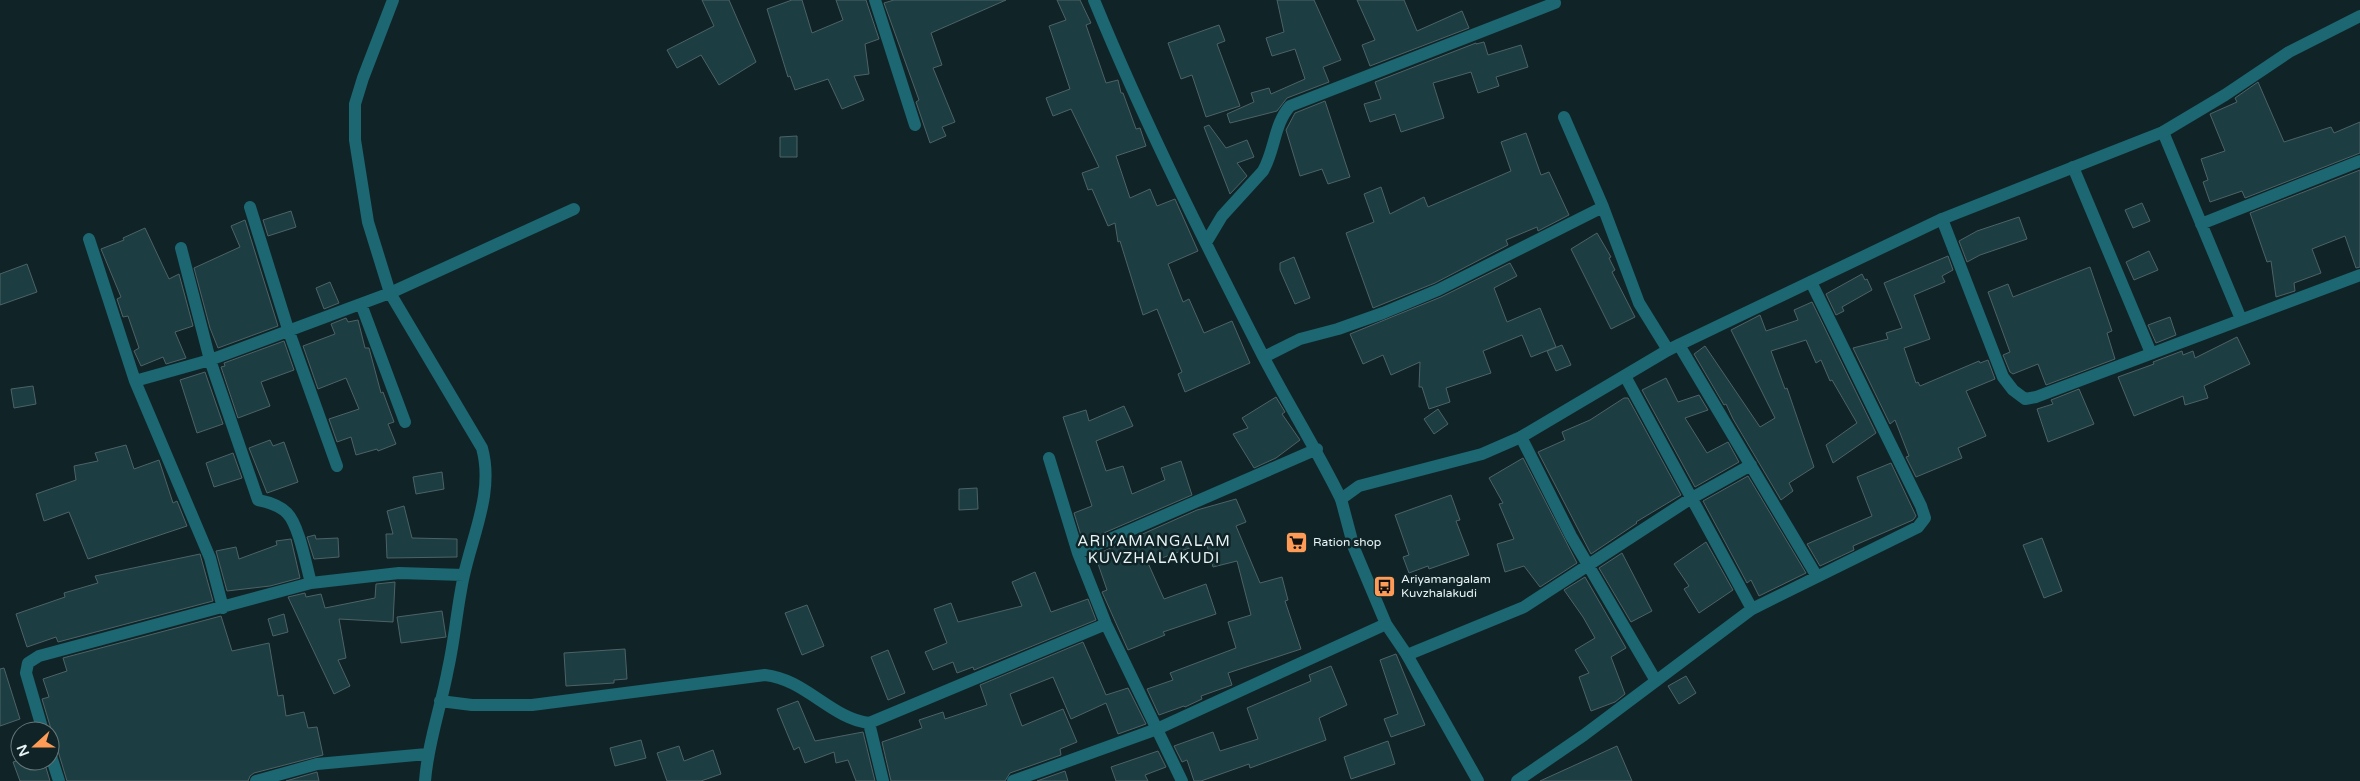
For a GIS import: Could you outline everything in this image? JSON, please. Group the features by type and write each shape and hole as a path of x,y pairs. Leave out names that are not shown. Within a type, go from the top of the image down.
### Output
{"street":[{"path":"393,0 362,78 355,104 355,140 368,222 395,291 482,448 484,456 483,498 464,575 448,670 427,754 425,781"},
{"path":"874,0 915,125"},
{"path":"1094,0 1123,71 1264,357 1317,449 1341,499 1354,548 1386,624 1407,655 1478,781"},
{"path":"1207,241 1222,216 1236,202 1268,162 1282,115 1290,106 1555,3"},
{"path":"1341,499 1359,486 1482,454 1521,437 1674,347 1942,219 2163,132 2225,95 2289,52 2360,16"},
{"path":"1564,117 1603,206 1639,302 1656,330 1674,347 1751,465 1816,575"},
{"path":"2163,132 2241,319"},
{"path":"2201,224 2360,161"},
{"path":"2072,167 2151,353"},
{"path":"1264,357 1300,339 1374,316 1438,290 1603,206"},
{"path":"250,207 288,330 337,466"},
{"path":"135,381 210,360 395,291 574,209"},
{"path":"1942,219 2003,377 2013,390 2025,399 2036,398 2360,275"},
{"path":"89,240 135,381 210,558 223,608"},
{"path":"181,248 210,360 258,500 272,504 287,513 294,524 311,583"},
{"path":"1517,781 1584,735 1752,609 1816,575 1918,527 1925,518 1921,506 1811,282"},
{"path":"361,304 405,422"},
{"path":"1625,376 1690,499 1752,609"},
{"path":"1521,437 1588,567 1656,681"},
{"path":"1078,553 1317,449"},
{"path":"1049,458 1078,553 1106,624 1182,781"},
{"path":"1407,655 1524,607 1690,499 1751,465"},
{"path":"40,721 26,676 27,666 39,656 311,583 399,573 464,575"},
{"path":"440,701 472,705 532,705 765,675 796,684 852,719 869,723 1106,624"},
{"path":"1013,781 1157,729 1386,624"},
{"path":"869,723 883,781"},
{"path":"256,781 317,764 427,754"}],"building":[{"path":"702,0 729,0 756,62 719,85 701,55 677,68 667,50 714,26"},
{"path":"792,0 802,0 812,33 843,20 836,0 866,0 879,39 865,44 869,74 854,76 864,100 842,109 828,79 795,90 790,76 788,77 767,9"},
{"path":"894,0 1006,0 931,33 942,65 933,68 955,122 942,127 946,136 930,143 916,102 919,100 884,3"},
{"path":"1057,0 1080,0 1091,23 1086,25 1106,83 1118,80 1121,93 1123,93 1136,129 1140,128 1146,146 1116,156 1130,198 1150,189 1157,206 1175,199 1198,251 1168,264 1183,302 1189,299 1204,333 1232,321 1250,363 1185,392 1178,374 1182,372 1157,309 1143,315 1120,241 1118,242 1115,223 1108,226 1092,189 1088,190 1082,173 1099,167 1071,109 1053,116 1046,98 1070,89 1049,26 1066,20"},
{"path":"1277,0 1314,0 1341,60 1323,67 1329,82 1287,98 1277,111 1230,123 1227,114 1254,102 1251,93 1269,88 1271,94 1305,79 1295,49 1272,56 1266,38 1284,32"},
{"path":"1357,0 1404,0 1417,31 1462,11 1469,28 1370,66 1362,45 1375,40"},
{"path":"1219,25 1225,41 1217,44 1240,106 1206,117 1192,75 1181,79 1168,43"},
{"path":"1484,42 1488,55 1521,45 1528,67 1496,77 1499,86 1478,93 1471,72 1433,83 1444,118 1401,132 1395,114 1370,122 1364,104 1381,99 1375,82 1476,43"},
{"path":"2258,82 2284,142 2331,127 2334,133 2360,122 2360,153 2245,198 2242,191 2210,202 2203,182 2208,180 2201,159 2225,151 2210,114 2237,102 2235,98"},
{"path":"1325,101 1350,177 1328,184 1322,169 1300,176 1286,130 1295,113"},
{"path":"1209,125 1226,148 1247,140 1254,157 1237,163 1247,176 1230,194 1204,127"},
{"path":"1526,133 1541,175 1549,172 1569,215 1538,231 1537,227 1506,240 1508,245 1435,283 1373,308 1346,233 1374,222 1364,194 1381,187 1390,214 1424,197 1428,207 1511,171 1501,142"},
{"path":"797,136 797,157 780,157 780,137"},
{"path":"2360,170 2360,267 2356,268 2345,236 2312,249 2321,273 2294,283 2295,291 2276,297 2271,261 2267,262 2250,213"},
{"path":"2142,203 2150,221 2133,228 2125,210"},
{"path":"291,211 296,227 268,236 263,220"},
{"path":"2019,217 2027,239 1980,255 1967,262 1959,241 1977,231"},
{"path":"245,220 278,326 218,348 210,328 194,268 240,247 231,226"},
{"path":"145,228 169,279 179,274 193,326 175,332 186,358 166,364 163,357 141,366 134,351 139,348 128,316 123,317 117,299 121,297 101,249 124,240 123,238"},
{"path":"1597,233 1611,257 1609,258 1615,270 1612,272 1635,317 1611,329 1571,249"},
{"path":"2149,251 2158,270 2134,280 2126,262"},
{"path":"1948,256 1953,270 1942,276 1945,282 1914,295 1930,339 1904,348 1916,383 1918,382 1920,386 1979,361 1980,363 1988,360 1995,379 1966,391 1986,436 1958,448 1962,458 1916,477 1906,457 1909,456 1895,420 1890,424 1853,348 1888,339 1886,333 1902,328 1884,283"},
{"path":"1294,257 1310,298 1295,304 1280,270 1280,263"},
{"path":"1510,263 1517,276 1494,288 1507,322 1540,308 1556,347 1531,357 1522,335 1483,351 1491,373 1446,388 1450,402 1429,409 1422,387 1419,387 1420,362 1391,375 1383,355 1363,364 1350,334 1441,297"},
{"path":"27,264 37,292 0,305 0,274"},
{"path":"2090,267 2112,331 2107,333 2115,359 2046,385 2038,364 2013,374 2010,372 2003,355 2010,352 1988,292 2008,284 2013,297"},
{"path":"1862,274 1865,280 1867,279 1872,290 1842,307 1844,311 1836,315 1826,294"},
{"path":"330,282 339,303 324,309 316,288"},
{"path":"1812,302 1876,433 1833,463 1826,445 1857,423 1832,380 1830,381 1821,360 1816,363 1806,340 1771,351 1785,389 1787,388 1814,467 1789,483 1793,491 1781,500 1726,404 1724,405 1694,354 1705,346 1760,427 1775,418 1731,330 1760,315 1766,331 1798,320 1794,310"},
{"path":"2170,317 2176,335 2156,343 2148,325"},
{"path":"346,318 348,322 358,320 365,348 369,348 381,393 383,392 394,422 388,424 396,444 378,451 377,449 356,455 351,437 337,442 329,419 359,409 346,378 318,389 303,346 335,334 331,324"},
{"path":"2237,337 2250,364 2204,386 2208,398 2185,405 2183,396 2134,416 2118,377 2154,364 2153,362 2182,351 2183,355 2193,351 2195,358"},
{"path":"284,341 294,370 261,382 270,406 238,418 221,367 225,366 224,363"},
{"path":"1562,345 1571,365 1556,371 1547,351"},
{"path":"205,372 223,424 197,433 180,380"},
{"path":"1666,378 1678,402 1699,395 1708,410 1685,418 1707,453 1728,442 1739,462 1695,487 1642,390"},
{"path":"33,386 36,404 14,408 11,389"},
{"path":"2079,389 2094,424 2048,442 2037,409 2053,404 2051,400"},
{"path":"1276,397 1285,412 1282,414 1300,440 1276,458 1254,468 1233,434 1248,428 1242,418"},
{"path":"1624,398 1628,398 1681,495 1636,522 1591,554 1538,452 1565,440 1562,432 1590,420"},
{"path":"1124,406 1133,426 1096,441 1106,471 1123,466 1132,494 1165,480 1161,468 1181,461 1192,495 1083,542 1074,513 1092,506 1063,417 1086,410 1089,421"},
{"path":"1438,409 1448,424 1434,434 1424,419"},
{"path":"270,440 273,446 284,442 298,482 267,493 249,448"},
{"path":"126,445 134,469 159,460 173,503 177,501 187,526 88,559 69,512 44,521 36,494 76,480 74,466 98,461 95,453"},
{"path":"233,453 242,478 214,487 206,463"},
{"path":"1523,458 1577,563 1540,587 1524,566 1505,572 1497,544 1514,539 1499,504 1503,503 1489,478"},
{"path":"1891,463 1916,516 1913,520 1853,546 1854,550 1820,566 1807,544 1872,516 1857,477"},
{"path":"442,472 444,489 416,494 413,477"},
{"path":"1748,476 1806,573 1759,596 1751,580 1747,583 1703,501"},
{"path":"977,488 978,509 959,510 959,489"},
{"path":"1451,495 1460,520 1456,521 1469,555 1429,569 1428,566 1409,573 1403,557 1409,555 1395,515"},
{"path":"1236,499 1246,522 1236,526 1260,583 1282,577 1288,600 1285,601 1301,649 1228,673 1232,685 1201,696 1202,699 1185,707 1159,715 1147,689 1173,680 1170,673 1236,648 1228,622 1251,615 1237,561 1213,567 1206,542 1148,563 1164,599 1206,584 1216,614 1163,632 1165,635 1128,650 1102,592 1107,590 1095,555 1197,510"},
{"path":"404,506 412,538 457,539 457,557 387,558 386,534 393,534 387,511"},
{"path":"315,535 316,539 338,538 339,557 314,559 307,537"},
{"path":"2042,538 2062,591 2044,598 2023,545"},
{"path":"291,539 300,578 270,586 227,591 216,551 236,547 239,559 277,545 276,541"},
{"path":"1706,542 1733,590 1699,613 1684,589 1689,586 1674,564"},
{"path":"1622,553 1652,611 1631,622 1599,568"},
{"path":"200,554 213,601 58,642 56,637 27,647 16,614 65,597 64,593 98,583 95,576"},
{"path":"1035,572 1051,612 1088,599 1096,620 974,670 973,667 957,673 953,662 933,670 925,652 947,643 934,609 951,603 958,622 1022,606 1012,582"},
{"path":"1585,577 1626,648 1611,657 1625,694 1615,702 1591,711 1579,677 1589,673 1575,650 1595,638 1564,590"},
{"path":"395,582 393,622 339,619 346,658 338,660 350,686 334,694 288,597 305,593 306,597 321,594 325,608 375,598 376,584"},
{"path":"807,605 824,646 802,655 785,613"},
{"path":"442,611 446,637 401,643 397,617"},
{"path":"284,614 288,632 273,636 268,619"},
{"path":"221,616 232,651 269,643 278,696 283,695 286,716 304,712 308,728 317,727 323,755 254,773 248,781 67,781 60,758 60,721 49,721 42,699 49,697 43,679 67,671 63,658"},
{"path":"1083,642 1106,695 1128,688 1146,724 1118,734 1106,703 1071,719 1053,677 1010,694 1022,726 1063,709 1077,742 1060,749 1061,755 1010,773 1005,781 891,781 882,742 922,728 919,720 943,712 945,719 987,705 980,685"},
{"path":"625,649 627,679 614,680 614,683 566,686 564,653"},
{"path":"888,650 905,693 888,700 871,657"},
{"path":"1396,654 1425,725 1391,737 1384,719 1398,714 1380,660"},
{"path":"1331,666 1347,705 1319,718 1326,740 1250,768 1249,764 1201,781 1194,781 1187,760 1182,762 1174,746 1213,732 1220,751 1258,739 1247,708 1311,681 1309,675"},
{"path":"4,668 20,719 0,726 0,669"},
{"path":"1686,676 1696,693 1679,704 1668,686"},
{"path":"798,701 815,741 863,732 875,781 856,781 848,760 836,763 834,752 805,763 799,747 794,750 777,709"},
{"path":"641,740 646,758 615,766 610,748"},
{"path":"1388,741 1395,764 1351,779 1344,757"},
{"path":"679,746 684,761 713,750 721,774 701,781 667,781 657,753"},
{"path":"1617,746 1632,781 1540,781"},
{"path":"1158,751 1166,767 1145,775 1148,781 1116,781 1111,767"},
{"path":"16,771 47,771 50,781 20,781"},
{"path":"1065,771 1068,781 1037,781"},
{"path":"317,772 319,781 286,781"}],"place":[{"name":"Ration shop","path":"1297,542"},
{"name":"Ariyamangalam Kuvzhalakudi","path":"1385,586"}],"district":[{"name":"ARIYAMANGALAM KUVZHALAKUDI","path":"1154,550"}]}
